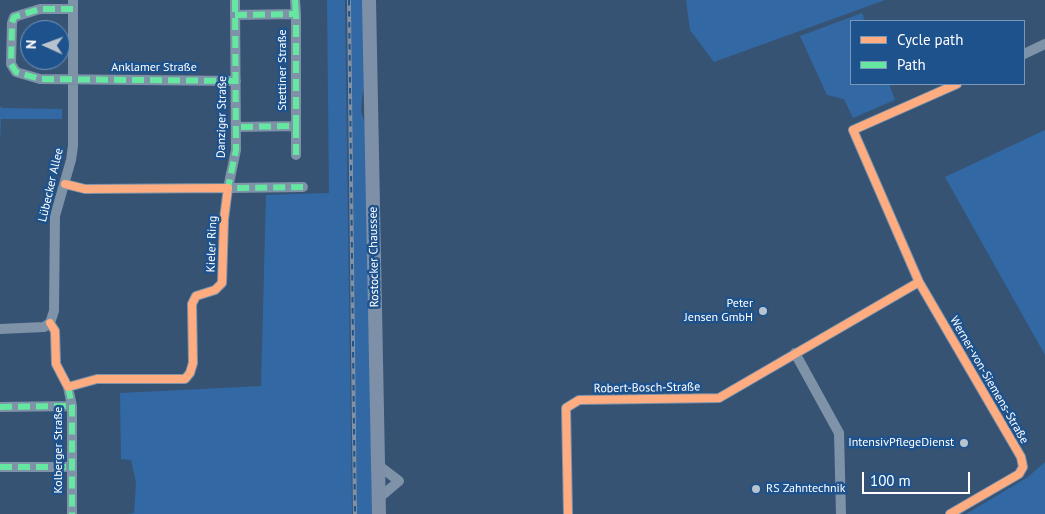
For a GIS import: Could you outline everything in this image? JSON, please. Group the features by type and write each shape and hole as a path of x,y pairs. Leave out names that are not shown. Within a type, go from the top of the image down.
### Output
{"main road":[{"name":"Rostocker Chaussee","path":"369,0 379,514"}],"street":[{"name":"Danziger Straße","path":"228,188 235,162 235,0"},
{"path":"296,0 296,14"},
{"name":"Lübecker Allee","path":"50,323 54,311 54,216 65,184 73,146 73,5"},
{"name":"Anklamer Straße","path":"73,5 40,9 14,17 12,23 11,64 16,72 28,77 73,80 236,81"},
{"name":"Stettiner Straße","path":"236,15 296,14 296,126 236,128"},
{"path":"1025,54 1045,44"},
{"name":"Werner-von-Siemens-Straße","path":"950,514 1018,474 1023,467 1021,457 919,282 853,130 955,85"},
{"path":"296,126 296,155"},
{"path":"65,184 85,189 303,187"},
{"name":"Kieler Ring","path":"68,387 97,379 185,379 190,373 193,363 192,304 196,296 215,290 222,283 224,210 228,188"},
{"path":"841,514 838,433 794,353 919,282"},
{"path":"0,329 38,328 50,323 55,332 56,364 68,387"},
{"name":"Robert-Bosch-Straße","path":"568,514 566,408 580,400 719,398 794,353"},
{"name":"Kolberger Straße","path":"68,387 72,406 72,514"},
{"path":"0,407 72,406"},
{"path":"378,465 399,481 379,498"},
{"path":"0,467 72,467"}],"shaded area":[{"path":"327,0 345,0 352,514 127,514 134,513 136,483 131,460 121,459 120,393 261,386 266,195 329,193"},
{"path":"351,0 365,0 366,79 361,112 367,128 372,514 357,514"},
{"path":"686,0 885,0 714,62 690,30"},
{"path":"862,13 865,20 850,20 850,85 889,85 895,100 853,118 844,99 827,95 800,36"},
{"path":"0,106 2,108 62,109 62,119 1,119 0,142"},
{"path":"1045,130 1045,355 945,177"},
{"path":"1045,462 1045,514 966,514 1028,477"}],"railway":[{"path":"349,0 355,514"}],"marked path":[{"path":"235,0 236,150 228,188 303,187"},
{"path":"295,0 296,14"},
{"path":"73,9 40,9 14,17 12,23 11,64 16,72 40,79 236,81"},
{"path":"235,15 296,14 296,126 236,127"},
{"path":"296,126 296,155"},
{"path":"68,387 72,406 72,514"},
{"path":"0,407 72,406"},
{"path":"0,467 72,467"}],"cycle path":[{"path":"950,514 1019,474 1023,467 1021,457 919,282 853,130 955,85"},
{"path":"50,323 55,331 56,364 68,387 97,379 185,379 190,373 193,363 192,304 196,296 215,290 222,283 224,219 228,188 85,189 65,184"},
{"path":"568,514 566,408 579,400 719,398 919,282"}],"place":[{"name":"Peter Jensen GmbH","path":"763,311"},
{"name":"IntensivPflegeDienst","path":"964,443"},
{"name":"RS Zahntechnik","path":"756,489"}]}
